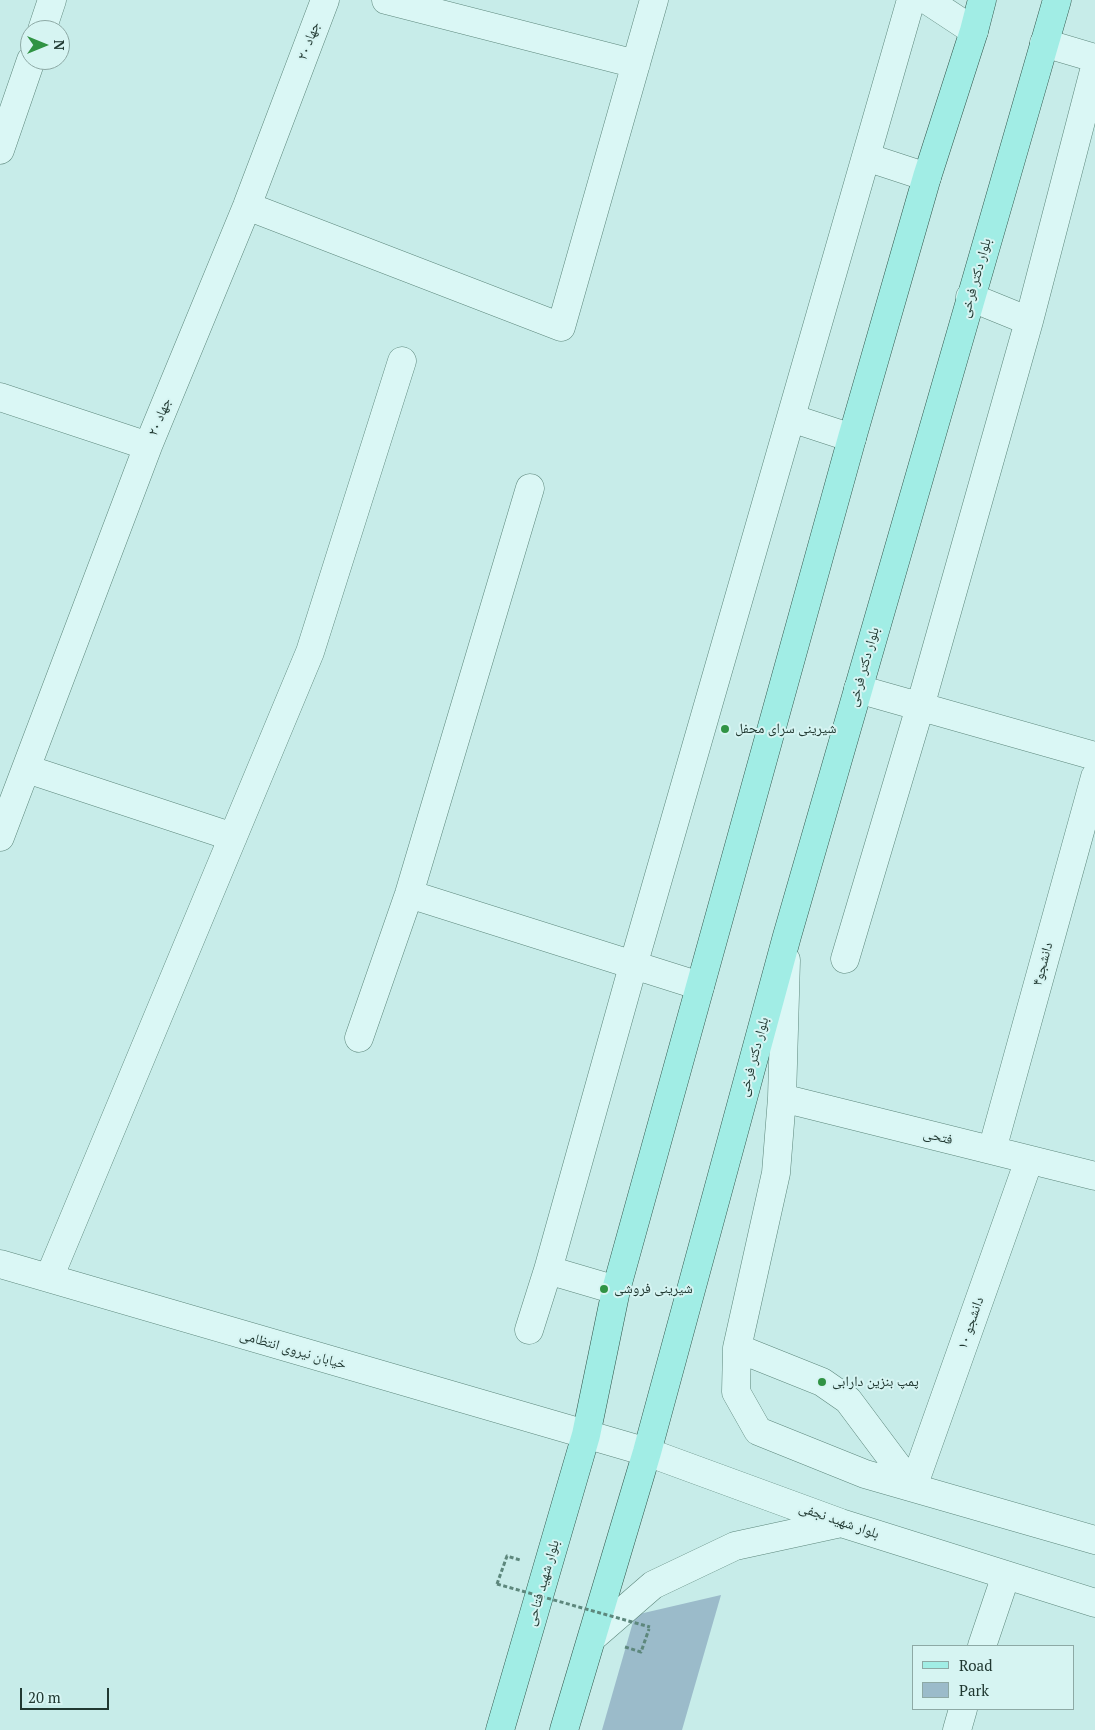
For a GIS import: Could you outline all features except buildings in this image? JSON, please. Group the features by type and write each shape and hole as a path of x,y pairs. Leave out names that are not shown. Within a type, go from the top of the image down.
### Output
{"main road":[{"path":"586,1435 616,1290 852,438 927,177 974,31 982,0"},
{"name":"بلوار دکتر فرخی","path":"647,1452 787,936 1056,0"},
{"name":"بلوار شهید فتاحی","path":"500,1730 586,1435"},
{"path":"564,1730 647,1452"}],"street":[{"path":"45,20 52,0"},
{"name":"جهاد ۲۰","path":"0,837 148,446 247,206 325,0"},
{"path":"386,0 636,64"},
{"path":"247,206 561,327 654,0"},
{"path":"529,1330 548,1270 632,966 911,0"},
{"path":"927,0 974,31"},
{"path":"1044,43 1095,58"},
{"path":"845,960 920,707 1029,321 1095,67"},
{"path":"0,150 28,70"},
{"path":"866,157 927,177"},
{"path":"970,297 1029,321"},
{"path":"49,1278 310,652 402,361"},
{"path":"0,397 148,446"},
{"path":"791,418 852,438"},
{"path":"359,1038 409,894 530,488"},
{"path":"858,689 1095,756"},
{"path":"27,769 233,837"},
{"name":"دانشجو۴","path":"992,1150 1095,777"},
{"path":"409,894 700,986"},
{"path":"787,936 782,1098 776,1173 737,1348 736,1392 758,1431 865,1474 1094,1540"},
{"name":"فتحی","path":"782,1098 1095,1176"},
{"name":"دانشجو ۱۰","path":"913,1487 1029,1160"},
{"name":"خیابان نیروی انتظامی","path":"0,1264 586,1435"},
{"path":"548,1270 616,1290"},
{"path":"737,1348 822,1382 848,1400 913,1487"},
{"name":"بلوار شهید نجفی","path":"586,1435 647,1452 841,1523 1092,1601"},
{"path":"593,1637 653,1585 735,1546 841,1523"},
{"path":"982,1645 1006,1575"},
{"path":"957,1730 964,1710"}],"path":[{"path":"507,1556 497,1584 650,1627 641,1652"}],"green space":[{"path":"721,1595 682,1730 602,1730 635,1615"}],"place":[{"name":"شیرینی سرای محفل","path":"725,729"},
{"name":"شیرینی فروشی","path":"604,1289"},
{"name":"پمپ بنزین دارابى","path":"822,1382"}]}
